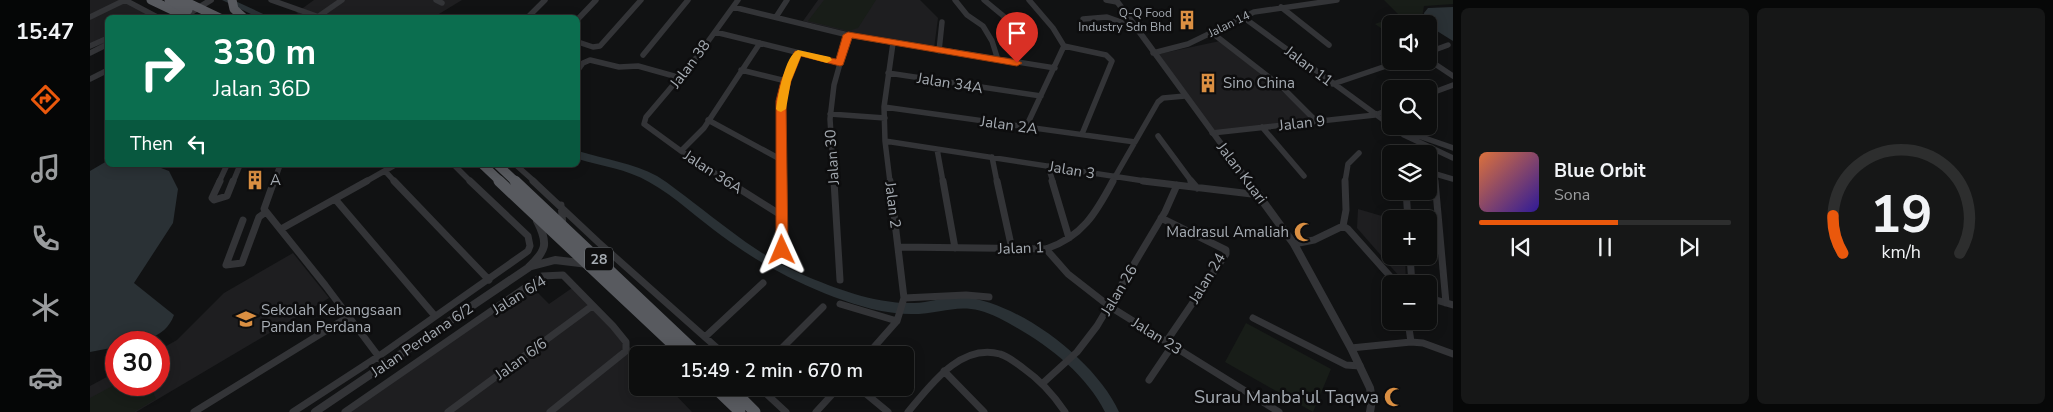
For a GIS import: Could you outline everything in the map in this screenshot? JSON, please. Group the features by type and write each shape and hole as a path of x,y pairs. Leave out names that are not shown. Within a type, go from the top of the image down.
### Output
{"highway":[{"path":"153,0 184,15"},
{"path":"169,0 199,15"},
{"path":"182,0 214,15"},
{"path":"232,0 232,6 240,15"},
{"name":"28","path":"485,167 675,346"},
{"name":"28","path":"500,167 690,346"},
{"path":"723,396 740,412"},
{"path":"739,396 755,412"}],"street":[{"path":"90,17 125,0 153,14"},
{"path":"184,15 200,0"},
{"path":"271,0 316,15"},
{"path":"286,5 294,0"},
{"path":"323,15 342,0"},
{"path":"436,0 442,3"},
{"path":"530,15 545,0"},
{"path":"580,17 596,0"},
{"path":"580,43 598,47 641,0"},
{"path":"643,55 688,0"},
{"name":"Jalan 38","path":"646,126 644,121 646,117 681,78 738,0"},
{"path":"776,17 787,0"},
{"path":"955,0 967,15 983,26 992,41 998,60"},
{"path":"984,0 1019,29"},
{"path":"1028,0 1053,28 1064,46 1106,56 1112,61 1082,134"},
{"path":"1106,0 1116,1"},
{"name":"Jalan 14","path":"1153,53 1188,44 1254,12 1337,0"},
{"path":"184,15 210,1"},
{"name":"Jalan Kuari","path":"1116,1 1294,244 1360,366 1370,388 1371,412"},
{"path":"733,7 893,44 1055,68"},
{"path":"1281,7 1329,45"},
{"path":"1083,18 1107,17 1135,27"},
{"name":"Jalan 11","path":"1243,17 1382,120"},
{"path":"938,51 942,22"},
{"path":"715,32 840,63"},
{"path":"1211,32 1283,88 1316,121"},
{"name":"Jalan 30","path":"840,280 830,114 834,86 848,35"},
{"path":"91,46 105,39"},
{"path":"681,151 698,135 760,43"},
{"name":"Jalan 2","path":"874,346 898,319 904,300 885,141 884,107 893,44"},
{"path":"1437,49 1448,45"},
{"path":"90,53 105,46"},
{"path":"1026,127 1064,46"},
{"path":"782,250 781,101 786,81 798,53"},
{"path":"580,67 583,63 590,60 620,67 638,66 681,78"},
{"path":"1437,65 1453,76"},
{"path":"1333,84 1382,67"},
{"path":"741,70 786,81"},
{"path":"90,79 105,72"},
{"name":"Jalan 34A","path":"888,73 1041,96"},
{"path":"1437,91 1453,85"},
{"name":"Jalan 1","path":"899,248 1046,249 1058,245 1082,230 1102,204 1115,176 1158,102 1163,98 1185,96"},
{"name":"Jalan 2A","path":"884,107 1135,142"},
{"name":"Jalan 9","path":"1212,133 1375,115 1382,112"},
{"path":"830,114 885,118"},
{"path":"708,120 780,159"},
{"name":"Jalan 36A","path":"646,126 681,151 781,215"},
{"path":"1262,127 1304,176"},
{"name":"Jalan 11","path":"1404,135 1453,158"},
{"path":"1416,135 1453,148"},
{"path":"1158,136 1196,188"},
{"name":"Jalan 3","path":"885,141 1260,196"},
{"path":"937,149 955,248"},
{"path":"1344,226 1346,210 1345,175 1348,164 1360,153"},
{"path":"992,157 1012,249"},
{"path":"1048,166 1069,238"},
{"path":"226,167 212,198 214,200 227,196 239,167"},
{"path":"279,167 264,209 385,365"},
{"path":"281,229 392,167"},
{"path":"293,412 379,356 525,255 530,246 528,236 456,167"},
{"path":"518,167 561,205 598,242 715,346"},
{"path":"385,171 489,280"},
{"path":"1437,175 1453,179"},
{"name":"Jalan 26","path":"1043,382 1077,352 1109,306 1161,218 1177,185"},
{"path":"335,199 435,316"},
{"path":"1435,200 1450,304 1437,300"},
{"path":"561,205 563,225"},
{"name":"Jalan Perdana 6/2","path":"315,412 528,268 540,257 545,249 545,236 532,211"},
{"path":"243,220 226,265 242,263 257,221 268,215"},
{"name":"Jalan 24","path":"1161,218 1226,250 1226,254 1169,344"},
{"path":"1294,244 1323,237 1344,226"},
{"path":"1344,226 1389,275"},
{"name":"Jalan 23","path":"1046,249 1068,274 1109,306 1273,410"},
{"name":"Jalan Perdana 6/2","path":"528,268 555,260 588,264"},
{"name":"Jalan 6/4","path":"345,412 542,276 562,275 566,277 626,342 626,351 550,412"},
{"path":"705,337 763,283"},
{"path":"904,300 966,295 989,297"},
{"path":"840,304 898,319"},
{"name":"Jalan 6/6","path":"448,412 592,306"},
{"path":"784,346 823,307"},
{"path":"194,412 348,317"},
{"path":"1253,318 1346,365 1360,366"},
{"path":"1409,330 1411,342"},
{"path":"1351,348 1411,342 1423,343 1453,354"},
{"path":"1149,380 1169,344"},
{"path":"908,412 944,371 954,363 993,353 1005,357 1043,382 1064,412"},
{"path":"944,371 984,412"},
{"path":"769,396 786,412"},
{"path":"816,412 831,396"},
{"path":"869,396 888,412"}],"shaded area":[{"path":"90,0 122,0 150,15 105,15 105,38 90,45"},
{"path":"314,0 462,0 437,15 301,15 296,13"},
{"path":"818,0 920,0 938,18 934,48 857,34 803,21"},
{"path":"824,0 876,0 858,28 849,31 808,21"},
{"path":"1384,0 1453,0 1453,4 1424,6 1422,15 1399,15"},
{"path":"1453,7 1453,41 1437,31 1437,15 1424,15 1428,8"},
{"path":"1382,21 1382,29 1375,24"},
{"path":"1220,41 1290,98 1312,120 1213,131 1159,54"},
{"path":"105,162 105,167 158,167 169,171 178,189 173,223 134,283 174,315 163,331 105,331 105,349 90,352 90,171"},
{"path":"1358,209 1382,216 1382,257 1357,228"},
{"name":"Sekolah Kebangsaan Pandan Perdana","path":"293,253 329,298 170,392 170,344 177,340 224,293"},
{"path":"1389,265 1405,265 1406,275 1398,275"},
{"path":"531,286 549,304 572,288 629,347 629,396 677,396 692,412 349,412"},
{"path":"1246,323 1331,369 1313,412 1225,362"},
{"name":"Sekolah Kebangsaan Pandan Perdana","path":"105,378 105,396 163,396 136,412 90,412 90,386"},
{"path":"105,390 105,396 155,396 156,399 134,412 90,412 90,398"}],"waterway":[{"path":"226,0 261,15"},
{"path":"580,156 626,168 653,179 754,253 797,277 840,294 873,304 907,308 921,308 962,302 981,305 1002,314 1026,326 1070,359 1089,377 1103,395 1112,412"}],"slow traffic":[{"path":"781,109 786,81 798,53 827,60"}],"place":[{"name":"Q-Q Food Industry Sdn Bhd","path":"1187,20"},
{"name":"Sino China","path":"1208,83"},
{"name":"A","path":"255,180"},
{"name":"Madrasul Amaliah","path":"1304,232"},
{"name":"Sekolah Kebangsaan Pandan Perdana","path":"246,319"},
{"name":"Surau Manba'ul Taqwa","path":"1394,397"}],"route":[{"path":"782,250 781,101 786,81 798,53 840,63 848,35 893,44 1017,63"}]}
